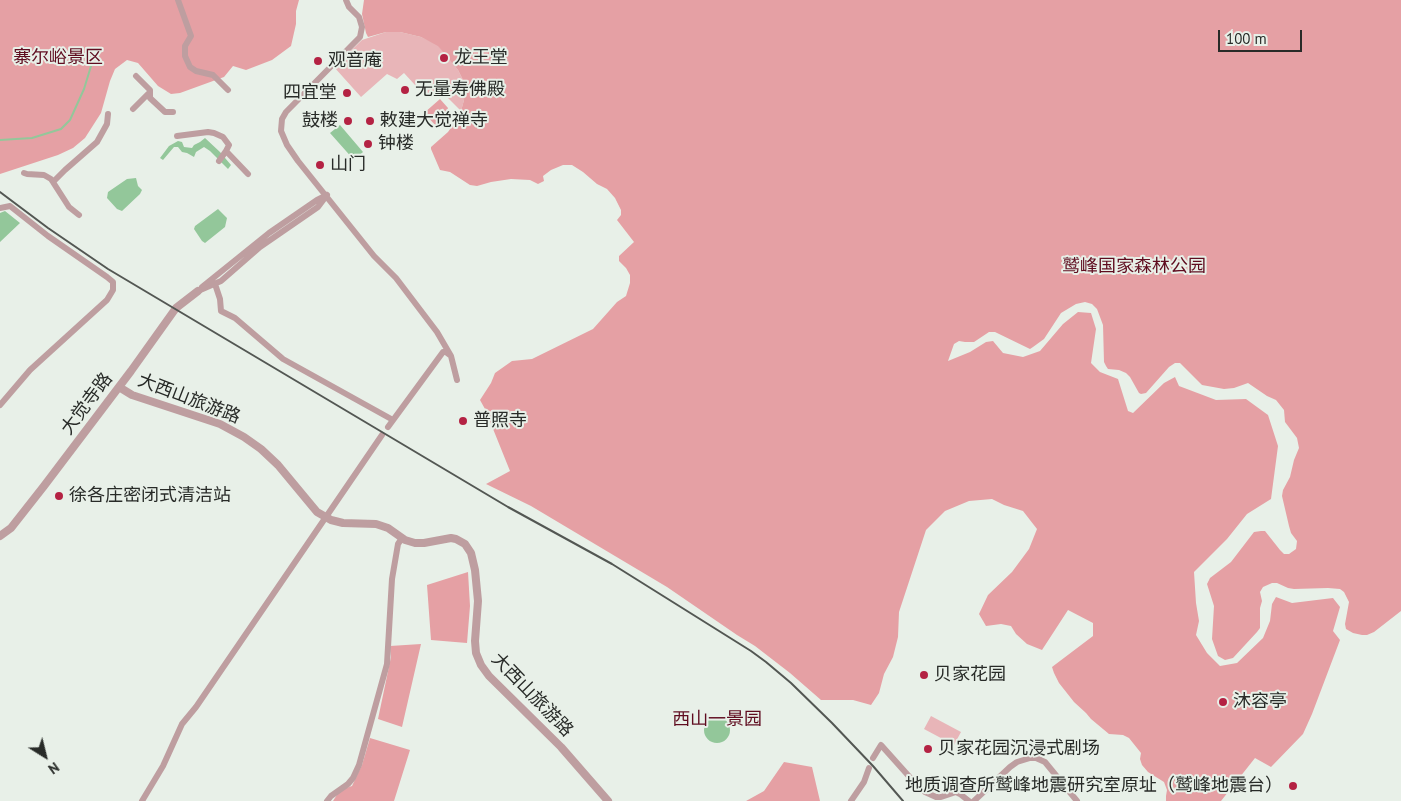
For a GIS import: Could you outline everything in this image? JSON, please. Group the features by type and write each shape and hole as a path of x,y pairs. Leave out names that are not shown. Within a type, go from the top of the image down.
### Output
{"street":[{"path":"178,0 191,36 185,46 185,56 190,67 213,75 228,90"},
{"path":"346,0 359,17 362,27 360,37 286,112 282,119 281,132 286,145 374,256 396,278 437,332 452,356 457,380"},
{"path":"136,76 150,90 150,98 166,112 173,112"},
{"path":"133,109 150,92"},
{"path":"53,182 97,142 107,124 108,114"},
{"path":"177,136 208,132 224,136 229,145 219,161"},
{"path":"226,151 248,174"},
{"path":"24,173 44,175 51,179 69,207 79,215"},
{"name":"大觉寺路","path":"0,536 11,528 28,507 176,308 269,233 314,201 327,195"},
{"name":"大觉寺路","path":"198,291 226,277 268,241 318,207 327,195"},
{"path":"0,208 10,206 48,236 107,277 113,282 114,290 107,300 30,370 0,405"},
{"path":"215,284 220,299 221,311 235,318 283,359 393,420"},
{"path":"388,426 443,352 452,356"},
{"name":"大西山旅游路","path":"119,387 132,395 208,420 237,433 270,456 313,508 326,518 343,523 376,524 388,528 402,538 412,542 419,543 453,538 463,542 468,547 472,557 477,585 478,601 475,641 476,653 481,665 493,680 561,747 608,801"},
{"path":"142,801 163,766 182,724 196,707 382,435"},
{"path":"327,801 353,778 362,756 387,664 392,579 398,544 402,538"},
{"path":"873,758 881,745 926,792 936,797 941,797 956,792 969,801"},
{"path":"974,801 1017,762 1036,758 1045,762 1077,801"},
{"path":"851,801 862,786 868,768"}],"shaded area":[{"path":"386,32 400,32 421,37 438,45 458,70 465,84 461,111 443,93 425,96 404,73 397,79 387,74 361,97 334,67 362,40"},
{"path":"340,125 363,152 354,160 330,133"},
{"path":"205,138 231,165 228,169 204,147 196,152 194,157 182,152 178,147 174,147 163,160 160,158 169,146 178,141 182,142 184,147 192,148"},
{"path":"136,178 138,186 142,190 140,194 122,211 117,209 107,198 108,192 127,179"},
{"path":"218,209 227,218 225,227 205,243 194,229 195,226"},
{"path":"5,211 20,223 0,242 0,213"},
{"path":"931,716 961,732 954,745 924,729"},
{"path":"717,717 726,721 730,730 726,739 717,743 708,739 704,730 708,721"}],"green space":[{"name":"寨尔峪景区","path":"0,0 299,0 291,46 272,60 246,70 233,66 224,77 180,93 171,94 158,86 138,63 127,60 115,69 101,113 85,138 73,148 58,155 0,174"},
{"name":"鹫峰国家森林公园","path":"364,0 1401,0 1401,611 1374,632 1362,635 1346,629 1345,624 1349,602 1344,592 1340,589 1294,589 1272,583 1263,587 1260,592 1262,601 1260,628 1233,658 1225,660 1218,656 1212,639 1214,606 1207,584 1210,578 1231,562 1254,532 1265,531 1284,554 1289,554 1296,549 1297,541 1291,533 1282,496 1299,448 1297,438 1285,422 1284,410 1276,400 1248,383 1224,389 1202,385 1180,363 1175,363 1169,367 1146,393 1139,393 1126,373 1108,369 1106,366 1104,362 1103,325 1097,309 1092,304 1085,302 1076,304 1061,313 1044,339 1030,349 995,332 989,332 974,342 959,341 954,344 948,361 970,352 986,342 993,341 1003,353 1023,357 1040,351 1063,324 1078,312 1091,313 1096,329 1091,363 1100,372 1118,379 1128,411 1133,413 1164,383 1175,377 1179,386 1216,400 1246,399 1268,415 1278,446 1271,499 1247,514 1227,539 1194,572 1199,621 1196,635 1207,653 1220,666 1237,663 1263,638 1270,621 1272,604 1276,597 1292,603 1333,598 1340,607 1333,631 1340,640 1303,734 1271,767 1255,758 1221,801 1166,801 1167,790 1164,782 1148,772 1142,765 1141,753 1129,738 1123,735 1109,734 1091,719 1074,702 1059,683 1054,673 1052,667 1093,636 1093,623 1068,610 1042,650 1027,644 1016,634 1011,626 1001,624 986,626 979,614 988,595 1012,572 1029,549 1037,529 1023,511 992,499 969,501 945,511 926,530 899,612 898,637 893,657 884,674 879,693 871,705 853,700 821,700 755,646 667,587 531,506 486,484 510,471 480,400 495,373 512,361 532,359 593,329 617,302 626,296 630,275 619,261 619,256 634,242 617,220 621,215 621,210 615,198 607,189 597,184 572,165 563,165 551,170 543,176 544,181 538,184 530,180 511,179 477,186 470,185 450,172 440,170 431,147 448,132 461,111 465,84 458,70 438,46 421,37 400,32 386,32 368,37 362,14"},
{"path":"440,99 448,108 444,118 436,126 424,113"},
{"path":"468,572 470,606 467,643 431,640 427,585"},
{"path":"421,644 402,727 378,719 391,657 390,646"},
{"path":"370,738 410,750 394,801 333,801 340,790 352,786 362,765"},
{"path":"784,762 812,767 820,801 746,801 764,791"}],"waterway":[{"path":"0,140 32,138 61,129 70,120 84,89 95,53"}],"railway":[{"path":"0,192 108,269 508,507 612,564 751,651 791,683 832,723 903,801"}],"place":[{"name":"龙王堂","path":"444,58"},
{"name":"观音庵","path":"318,61"},
{"name":"无量寿佛殿","path":"405,90"},
{"name":"四宜堂","path":"347,93"},
{"name":"鼓楼","path":"348,121"},
{"name":"敕建大觉禅寺","path":"370,121"},
{"name":"钟楼","path":"368,144"},
{"name":"山门","path":"320,165"},
{"name":"普照寺","path":"463,421"},
{"name":"徐各庄密闭式清洁站","path":"59,496"},
{"name":"贝家花园","path":"924,675"},
{"name":"沐容亭","path":"1223,702"},
{"name":"贝家花园沉浸式剧场","path":"928,749"},
{"name":"地质调查所鹫峰地震研究室原址（鹫峰地震台）","path":"1293,786"}],"park label":[{"name":"西山一景园","path":"717,720"}]}
